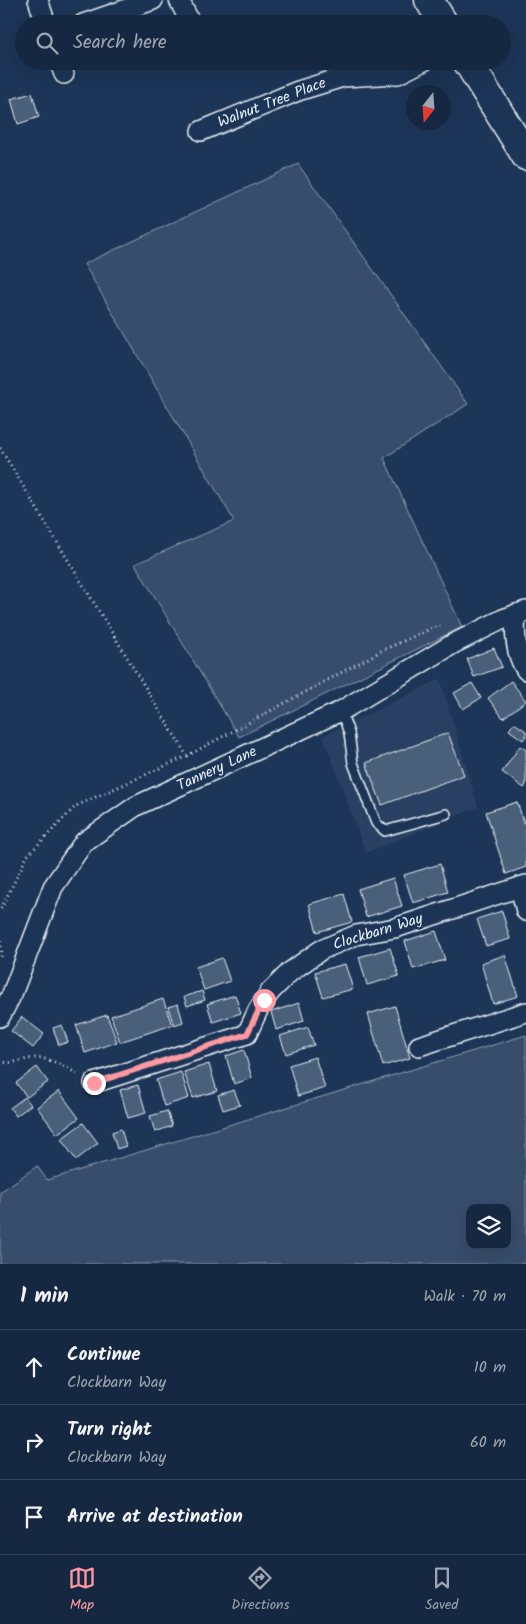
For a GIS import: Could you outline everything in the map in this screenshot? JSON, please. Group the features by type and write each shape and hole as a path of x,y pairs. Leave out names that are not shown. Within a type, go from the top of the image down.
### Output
{"main road":[{"path":"429,0 438,15"},
{"path":"473,70 526,156"}],"street":[{"path":"38,0 43,15"},
{"path":"109,15 153,0"},
{"path":"179,0 186,15"},
{"name":"Walnut Tree Place","path":"201,130 298,91 338,70"},
{"name":"Walnut Tree Place","path":"352,70 398,74 406,70"},
{"path":"521,613 515,641 518,654 526,670"},
{"name":"Tannery Lane","path":"0,1017 12,994 53,887 84,842 136,806 341,711 453,644 503,619 521,613"},
{"path":"523,886 526,910"},
{"name":"Clockbarn Way","path":"94,1083 247,1034 258,1010 276,986 304,961 338,942 356,935 395,928 523,886"},
{"path":"419,1046 526,1012"}],"lane":[{"path":"341,711 349,733 353,763 376,823 385,832 446,814"}],"path":[{"path":"0,448 180,746"},
{"path":"186,756 381,651 439,625 453,644"},
{"path":"0,936 2,955 0,959"},
{"path":"0,1062 6,1064 38,1058 60,1064 94,1083"}],"shaded area":[{"path":"298,164 468,404 384,458 462,627 239,737 135,564 234,521 84,264"},
{"path":"440,679 478,807 366,853 323,736"},
{"path":"526,1035 526,1264 0,1264 0,1192 37,1166 47,1180"}],"building":[{"path":"32,93 39,117 18,124 11,99"},
{"path":"494,648 502,667 474,677 467,659"},
{"path":"511,681 526,701 503,718 488,698"},
{"path":"472,683 481,698 463,709 454,693"},
{"path":"514,723 526,731 526,736 523,740 509,730"},
{"path":"448,733 464,775 382,805 366,763"},
{"path":"520,746 526,750 526,785 524,788 502,772"},
{"path":"517,802 526,828 526,867 506,874 486,812"},
{"path":"440,864 448,892 413,903 404,875"},
{"path":"393,878 402,906 366,917 358,889"},
{"path":"344,894 352,922 317,932 309,904"},
{"path":"502,911 510,939 486,946 477,919"},
{"path":"436,931 445,960 413,969 405,941"},
{"path":"390,948 399,976 367,985 359,957"},
{"path":"505,955 518,996 493,1004 481,963"},
{"path":"222,958 230,981 204,990 196,967"},
{"path":"345,964 353,989 323,997 315,972"},
{"path":"202,991 205,1000 187,1006 184,997"},
{"path":"235,995 241,1013 213,1022 207,1004"},
{"path":"163,999 172,1025 120,1042 111,1016"},
{"path":"299,1003 304,1021 276,1030 271,1012"},
{"path":"178,1004 183,1022 174,1025 168,1007"},
{"path":"395,1006 410,1058 383,1066 368,1014"},
{"path":"107,1015 117,1042 85,1053 76,1025"},
{"path":"22,1017 44,1034 33,1048 11,1031"},
{"path":"62,1025 68,1042 59,1045 53,1028"},
{"path":"308,1027 314,1045 286,1054 280,1036"},
{"path":"244,1050 252,1078 234,1084 226,1056"},
{"path":"315,1057 325,1088 298,1096 289,1065"},
{"path":"209,1064 217,1091 193,1098 184,1072"},
{"path":"37,1067 48,1082 27,1097 16,1083"},
{"path":"181,1072 189,1098 164,1106 156,1080"},
{"path":"138,1085 146,1113 128,1118 120,1090"},
{"path":"234,1090 240,1105 223,1110 218,1095"},
{"path":"59,1091 79,1118 57,1134 37,1107"},
{"path":"25,1097 31,1105 16,1116 10,1108"},
{"path":"167,1111 172,1126 155,1132 150,1116"},
{"path":"83,1123 98,1143 76,1160 61,1139"},
{"path":"121,1129 126,1146 117,1149 112,1132"}],"route":[{"path":"94,1083 247,1034 264,1000"}]}
